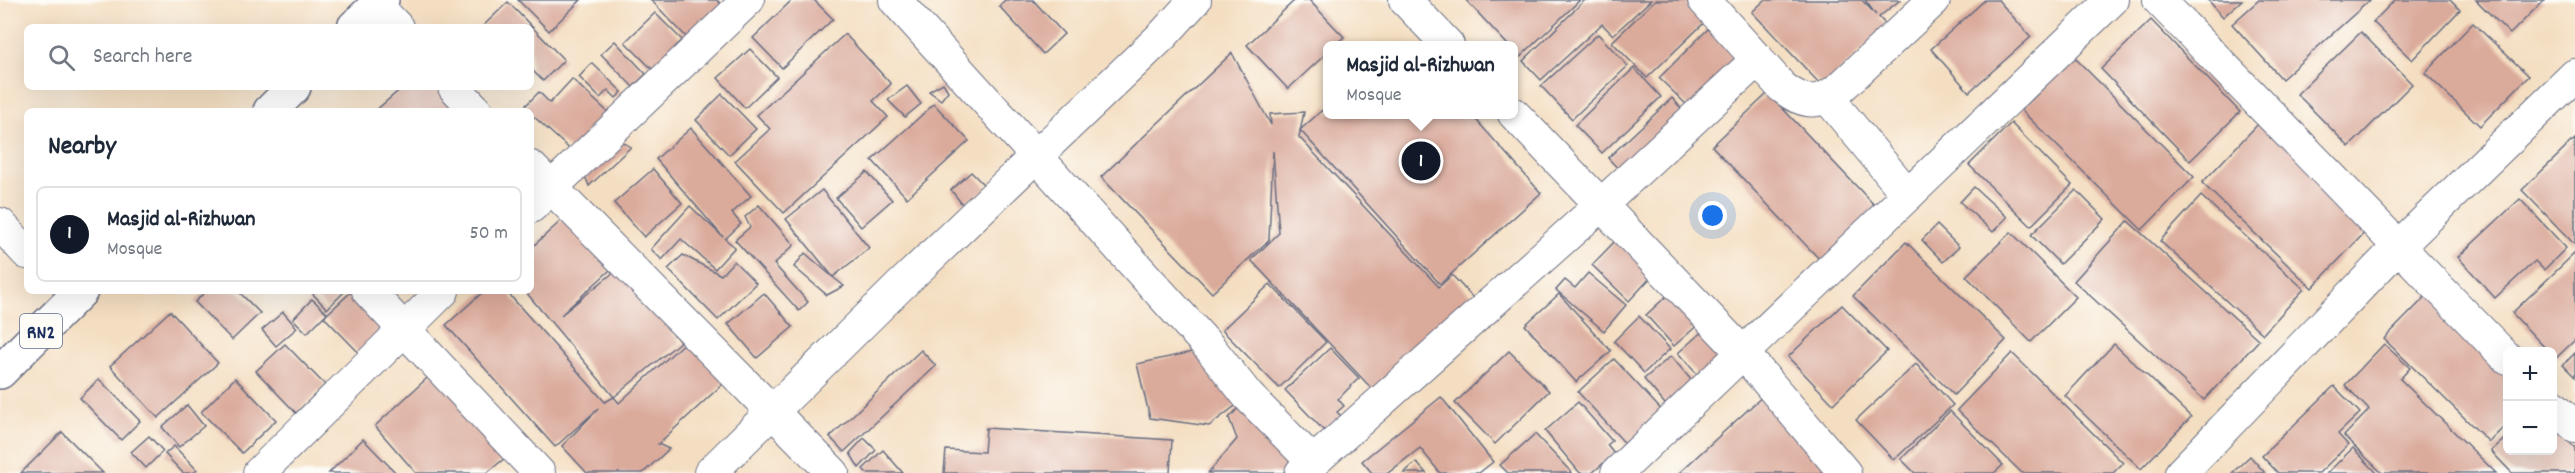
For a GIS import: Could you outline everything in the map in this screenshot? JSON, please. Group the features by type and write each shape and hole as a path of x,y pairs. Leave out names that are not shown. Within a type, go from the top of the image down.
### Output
{"highway":[{"path":"273,108 291,90"},
{"name":"RN2","path":"0,372 72,294"}],"street":[{"path":"748,0 538,187 833,473"},
{"path":"895,0 1039,156 1210,348 1306,467 1602,204 1758,59"},
{"path":"710,473 900,286 1039,156 1163,35 1195,0"},
{"path":"1406,0 1444,41"},
{"path":"1704,0 1782,87 1796,98 1812,101 1828,98 1934,0"},
{"path":"1617,473 2112,0"},
{"path":"2159,0 2503,354"},
{"path":"2181,473 2399,246 2575,75"},
{"path":"457,90 474,108"},
{"path":"1828,98 1908,195"},
{"path":"1518,118 1743,353 1845,473"},
{"path":"0,224 24,250"},
{"path":"371,294 539,473"},
{"path":"259,473 440,294"},
{"path":"2557,409 2575,426"}],"building":[{"path":"518,0 581,0 549,31"},
{"path":"651,0 717,0 726,10 692,43"},
{"path":"792,0 814,0 833,19 782,68 753,38"},
{"path":"1005,0 1033,0 1064,34 1043,54 999,6"},
{"path":"1295,0 1309,0 1344,37 1340,41 1323,41 1323,57 1288,89 1247,45"},
{"path":"1466,0 1580,0 1519,58 1518,41 1504,41"},
{"path":"1585,0 1651,0 1613,35 1602,24 1541,80 1523,61"},
{"path":"1655,0 1686,0 1706,21 1647,78 1612,42"},
{"path":"1765,0 1862,0 1876,15 1865,0 1900,0 1879,17 1887,26 1823,87 1752,12"},
{"path":"1985,0 1998,0 2031,37 1969,92 1931,49"},
{"path":"2208,0 2242,0 2223,17"},
{"path":"2259,0 2370,0 2282,79 2232,24"},
{"path":"2395,0 2450,0 2460,10 2412,60 2373,22"},
{"path":"2476,0 2544,0 2510,34"},
{"path":"508,2 529,24 485,24"},
{"path":"655,13 687,45 657,74 625,42"},
{"path":"2151,20 2240,112 2190,161 2101,69"},
{"path":"2473,23 2529,76 2480,126 2425,73"},
{"path":"1710,27 1740,57 1690,108 1659,78"},
{"path":"534,29 564,60 543,81 534,72"},
{"path":"2361,32 2412,84 2349,147 2297,94"},
{"path":"845,34 891,84 873,101 888,117 784,213 735,161 770,129 757,115"},
{"path":"1598,34 1628,66 1572,119 1541,86"},
{"path":"615,41 646,74 633,87 601,54"},
{"path":"750,49 777,77 745,108 718,78"},
{"path":"1232,53 1271,125 1270,114 1304,112 1299,137 1439,287 1452,275 1473,298 1374,391 1251,260 1279,233 1273,151 1269,240 1212,293 1101,177"},
{"path":"2074,57 2194,177 2142,230 2021,110"},
{"path":"592,63 622,92 616,98 608,90 600,98 579,77"},
{"path":"1634,68 1661,97 1602,153 1575,125"},
{"path":"572,79 611,115 575,154 534,117 534,108 524,107 539,92 550,103"},
{"path":"943,83 948,91 941,100 929,91"},
{"path":"907,86 921,104 905,117 888,100"},
{"path":"400,90 446,90 455,108 378,108"},
{"path":"1768,93 1878,209 1822,262 1712,146"},
{"path":"722,94 756,129 729,155 696,120"},
{"path":"1672,98 1686,114 1623,174 1608,158"},
{"path":"934,104 969,141 907,198 872,160"},
{"path":"1323,109 1323,119 1475,119 1541,193 1440,284 1300,130"},
{"path":"2261,121 2371,226 2312,288 2202,183"},
{"path":"2011,123 2072,185 2031,226 1969,165"},
{"path":"691,128 751,196 732,213 741,224 725,239 735,247 715,269 681,239 662,260 651,249 690,206 723,237 656,159"},
{"path":"2575,139 2575,245 2522,190"},
{"path":"619,140 631,147 589,186 583,171"},
{"path":"653,169 682,203 644,237 614,203"},
{"path":"867,172 892,200 861,227 836,198"},
{"path":"971,172 988,189 962,204 951,190"},
{"path":"1974,187 2007,217 1993,232 1960,202"},
{"path":"822,190 869,248 833,277 786,219"},
{"path":"2076,190 2105,219 2060,264 2031,235"},
{"path":"2201,196 2304,289 2263,334 2160,241"},
{"path":"2520,199 2566,248 2544,270 2535,261 2495,298 2458,257"},
{"path":"759,205 794,245 774,264 808,302 799,311 735,240 750,227 745,217"},
{"path":"563,219 610,270 561,315 619,268 680,342 614,397 528,294 534,294 534,245"},
{"path":"2128,221 2259,340 2204,400 2074,281"},
{"path":"1937,225 1959,247 1943,262 1922,240"},
{"path":"2011,232 2076,297 2031,342 1966,276"},
{"path":"1616,240 1653,275 1629,301 1592,265"},
{"path":"1906,242 2006,340 1954,395 1853,296"},
{"path":"805,253 844,286 827,295 794,267"},
{"path":"2575,253 2575,340 2557,357 2557,347 2544,347 2512,313"},
{"path":"683,255 721,275 734,261 756,283 718,320 668,269"},
{"path":"1588,273 1626,305 1604,331 1556,290 1565,280 1575,288"},
{"path":"1270,284 1326,342 1279,388 1222,330"},
{"path":"2432,290 2503,359 2503,428 2489,442 2384,339"},
{"path":"1671,292 1700,323 1674,346 1646,315"},
{"path":"764,293 793,327 757,358 728,324"},
{"path":"203,294 241,294 260,313 232,340 195,302"},
{"path":"313,294 342,294 327,309"},
{"path":"349,294 363,294 395,328 364,358 324,317"},
{"path":"481,294 509,294 605,402 614,397 619,403 686,341 725,382 658,444 669,449 643,473 587,473 562,446 599,408 555,447 446,325"},
{"path":"1559,294 1611,351 1576,382 1525,325"},
{"path":"312,299 327,313 307,333 293,319"},
{"path":"1842,305 1887,351 1833,404 1788,357"},
{"path":"170,311 218,363 158,418 110,366"},
{"path":"283,312 297,328 276,346 262,330"},
{"path":"1639,316 1670,349 1644,373 1614,341"},
{"path":"1705,329 1729,355 1703,381 1678,353"},
{"path":"285,344 325,385 296,413 256,371"},
{"path":"2114,344 2191,417 2141,469 2065,396"},
{"path":"2384,344 2410,368 2400,379 2496,473 2382,473 2344,436 2369,410 2345,385"},
{"path":"1210,348 1248,396 1209,426 1150,418 1137,364"},
{"path":"1330,348 1359,378 1338,399 1344,406 1337,412 1345,420 1329,436 1285,390"},
{"path":"921,350 936,366 844,452 830,437"},
{"path":"1509,351 1549,391 1495,444 1455,403"},
{"path":"2012,353 2123,463 2113,473 2022,473 1957,410"},
{"path":"2575,353 2575,377 2563,365"},
{"path":"1671,356 1697,387 1670,410 1644,379"},
{"path":"1614,359 1667,416 1631,450 1578,392"},
{"path":"1916,364 1953,405 1894,460 1856,420"},
{"path":"438,368 512,452 487,473 416,473 375,426"},
{"path":"235,378 276,420 242,453 201,412"},
{"path":"99,379 140,421 121,440 80,398"},
{"path":"2334,386 2360,413 2338,434 2348,445 2319,473 2278,473 2262,456"},
{"path":"1765,394 1838,473 1679,473"},
{"path":"1441,397 1493,462 1479,473 1440,473 1420,448 1388,473 1372,473 1362,461"},
{"path":"1578,402 1612,441 1607,445 1614,454 1592,473 1580,473 1545,431"},
{"path":"187,405 204,426 179,447 162,427"},
{"path":"1241,405 1297,459 1283,473 1208,473 1237,439 1229,418"},
{"path":"1950,411 2003,465 1994,473 1915,473 1901,459"},
{"path":"986,428 1172,440 1170,473 944,473 946,450 984,452"},
{"path":"2557,429 2575,448 2575,473 2512,473 2491,451 2503,440 2503,455 2557,455"},
{"path":"62,432 103,473 21,473"},
{"path":"1535,434 1572,473 1508,473 1500,465"},
{"path":"149,436 163,451 146,468 131,452"},
{"path":"864,438 876,450 859,468 850,453"},
{"path":"363,439 396,473 329,473"},
{"path":"174,446 197,470 193,473 183,473 165,454"},
{"path":"2353,448 2377,473 2327,473"},
{"path":"883,450 903,473 867,473 863,469"},
{"path":"2250,456 2265,473 2232,473"},
{"path":"1416,462 1426,473 1404,473"}],"place":[{"name":"Masjid al-Rizhwan","path":"1421,161"}]}
